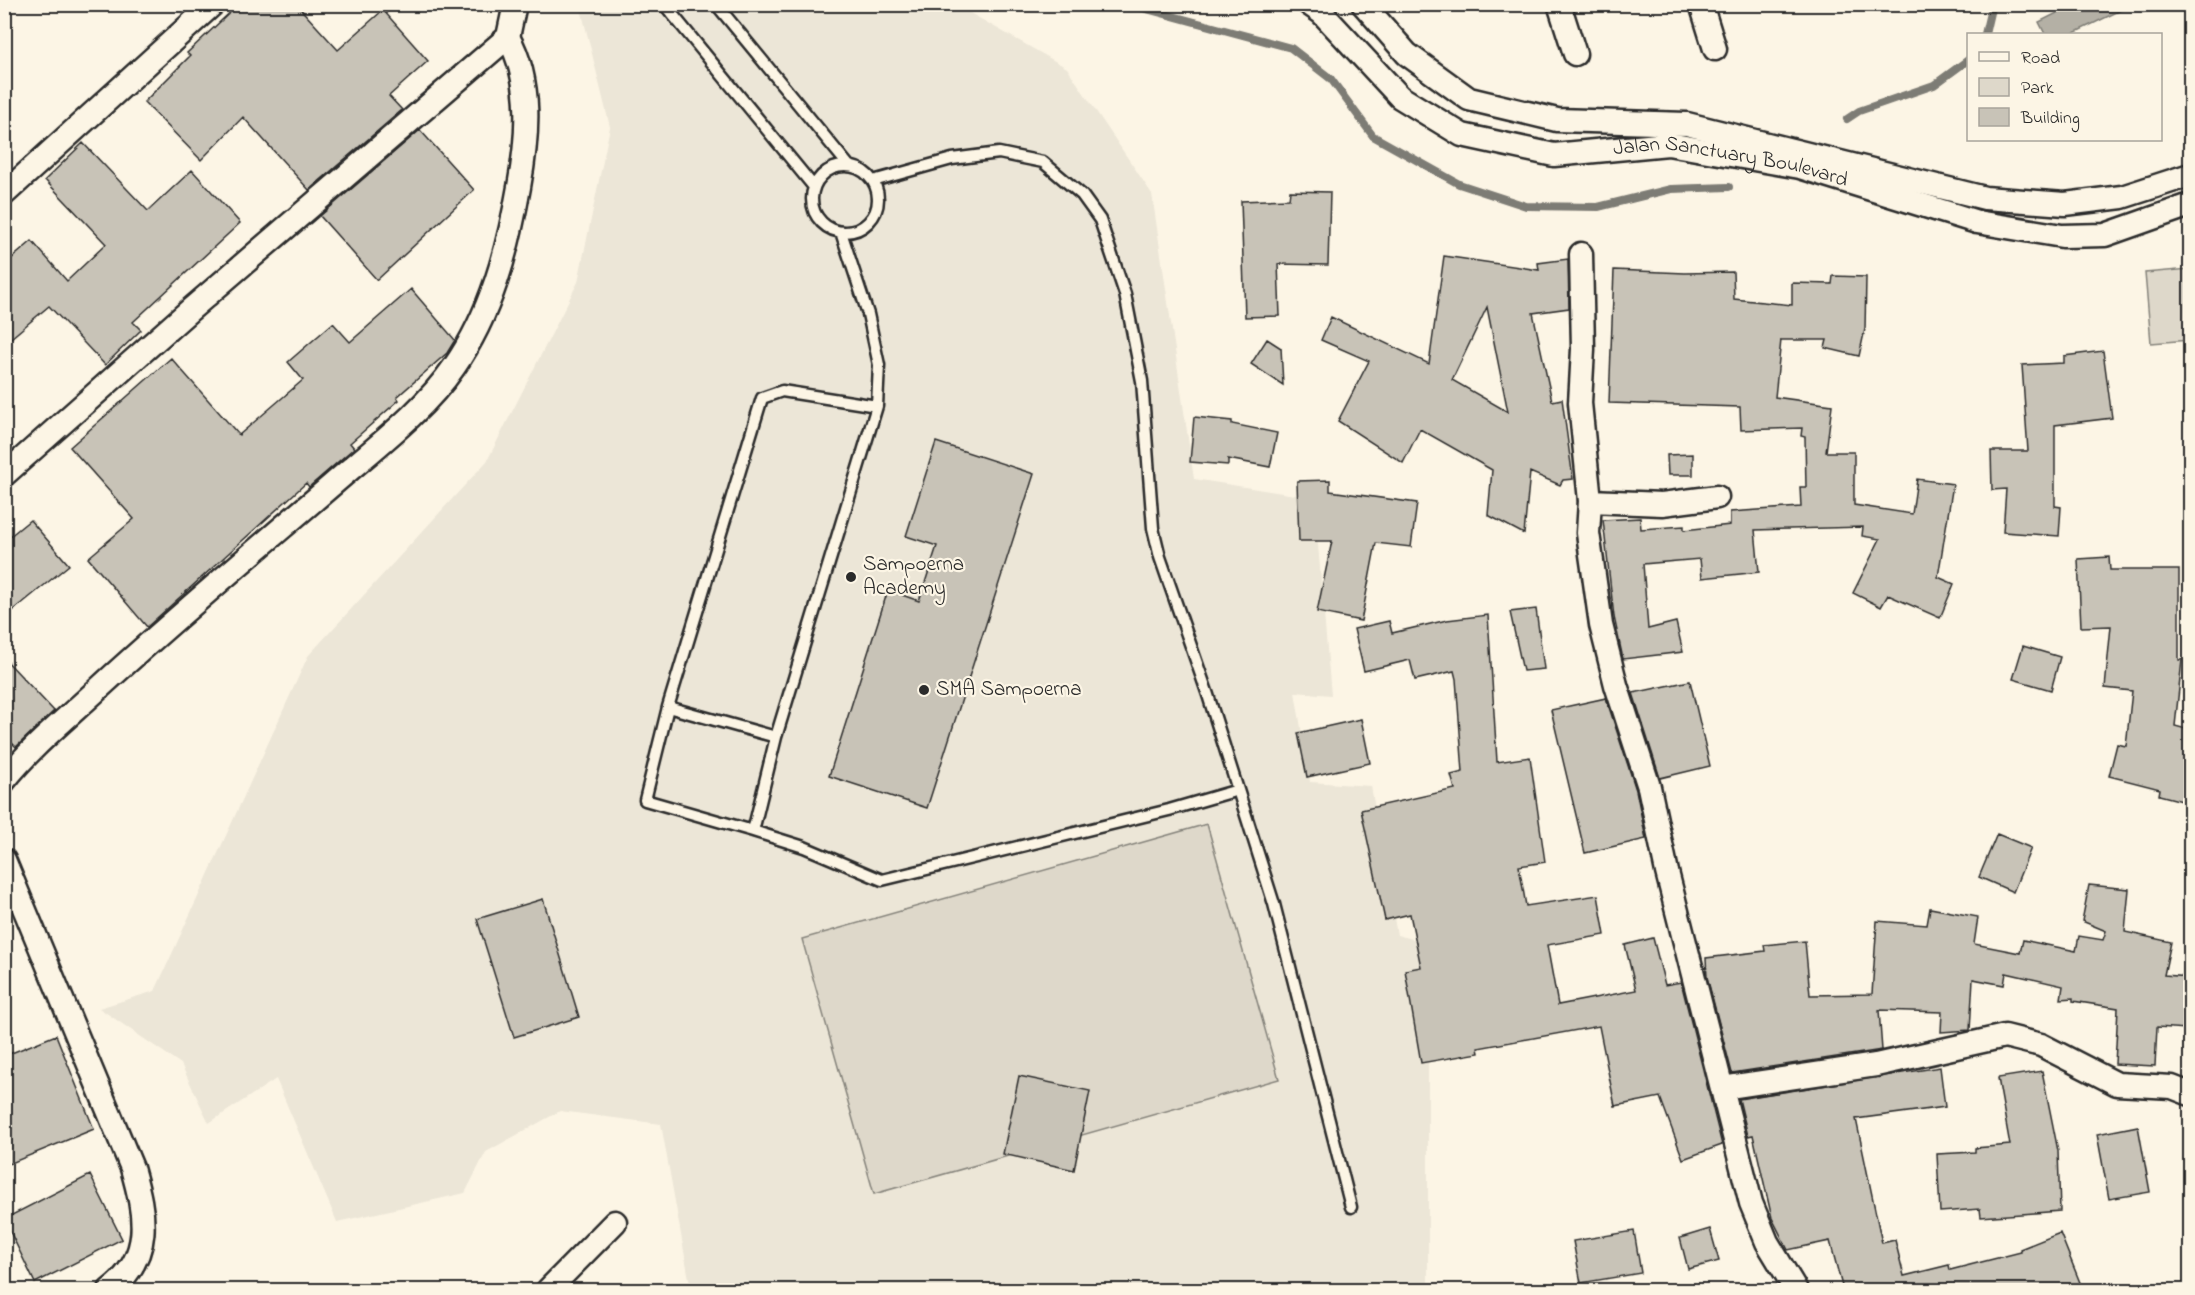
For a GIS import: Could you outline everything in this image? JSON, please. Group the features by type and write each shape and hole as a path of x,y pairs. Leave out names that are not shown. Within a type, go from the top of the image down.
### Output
{"street":[{"path":"4,194 213,4"},
{"path":"4,476 190,310 508,37 515,4"},
{"name":"Jalan Sanctuary Boulevard","path":"1309,4 1322,13 1400,97 1462,135 1554,155 1668,144 1800,167 1977,222 2062,236 2104,235 2190,205"},
{"name":"Jalan Sanctuary Boulevard","path":"1363,4 1407,54 1469,99 1557,120 1687,124 1985,198 2065,204 2122,197 2190,175"},
{"path":"1559,4 1575,54"},
{"path":"1701,4 1715,49"},
{"path":"4,781 20,762 128,662 390,434 454,368 478,328 493,291 508,246 524,161 526,114 524,75 518,56 508,37"},
{"path":"1581,254 1580,403 1590,501 1588,533 1601,625 1616,685 1648,787 1666,872 1751,1203 1767,1242 1796,1290"},
{"path":"1590,501 1662,504 1717,497"},
{"path":"4,860 132,1168 141,1201 142,1244 137,1259 110,1290"},
{"path":"1722,1088 1876,1065 2005,1036 2041,1045 2117,1084 2172,1087 2190,1094"},
{"path":"548,1290 615,1222"}],"lane":[{"path":"664,4 814,187"},
{"path":"716,4 849,166"},
{"path":"873,181 952,159 999,153 1043,162 1082,195 1100,220 1125,294 1142,381 1153,528 1160,557 1274,904 1351,1207"},
{"path":"849,166 859,168 873,181 878,204 874,215 866,225 856,230 841,232 827,227 817,216 812,202 814,187 828,170 849,166"},
{"path":"753,831 776,736 877,406 879,365 875,345 868,314 841,232"},
{"path":"877,406 782,391 762,398 668,707 645,800 804,847 882,880 1168,810 1238,790"},
{"path":"668,707 776,736"}],"shaded area":[{"path":"2073,4 2174,5 2149,11 2125,8 2074,33 2044,33 2039,22"},
{"name":"Sampoerna Academy","path":"580,5 956,5 1067,68 1152,194 1194,479 1314,498 1331,695 1295,692 1310,782 1371,786 1397,935 1428,943 1428,1290 691,1290 661,1124 560,1111 486,1152 465,1193 337,1222 276,1079 209,1123 181,1064 99,1008 155,991 308,656 487,461 578,282 610,127"}],"green space":[{"path":"2190,269 2190,340 2151,343 2145,273"},
{"path":"1207,824 1279,1079 874,1194 802,939"}],"building":[{"path":"239,4 296,4 338,50 383,10 428,61 389,96 402,110 309,190 243,117 201,160 144,102 190,56 187,53"},
{"path":"420,130 474,190 377,280 320,216"},
{"path":"83,143 148,211 192,170 240,223 133,322 141,330 105,365 49,306 4,344 4,265 32,241 67,281 106,244 45,180"},
{"path":"1290,191 1330,192 1328,265 1278,264 1280,316 1245,317 1241,201 1289,199"},
{"path":"1444,256 1539,270 1538,263 1568,259 1569,308 1533,313 1552,401 1562,399 1573,479 1563,480 1560,485 1530,472 1524,534 1488,515 1492,470 1420,429 1403,463 1338,421 1369,361 1321,340 1331,317 1429,364","holes":["1487,307 1508,412 1452,380"]},
{"path":"1614,270 1685,273 1733,272 1734,299 1792,305 1792,283 1832,284 1833,276 1866,277 1865,329 1859,356 1825,348 1827,340 1781,340 1775,397 1832,405 1826,452 1854,452 1854,505 1912,514 1917,479 1953,484 1938,577 1954,584 1940,618 1888,595 1881,607 1853,593 1880,539 1862,536 1863,527 1755,530 1759,572 1702,578 1700,559 1643,564 1648,629 1676,622 1683,652 1623,659 1614,617 1603,520 1640,518 1641,529 1684,526 1684,530 1730,525 1730,512 1801,507 1800,487 1806,487 1805,437 1801,436 1802,428 1741,430 1740,407 1609,403"},
{"path":"411,289 455,340 447,353 397,397 399,400 350,443 354,448 309,487 306,483 147,627 88,558 134,519 70,447 171,358 239,435 303,380 288,362 333,323 350,342"},
{"path":"1267,339 1281,348 1283,385 1251,364"},
{"path":"2103,351 2112,418 2055,425 2055,506 2061,507 2059,536 2003,532 2006,489 1992,490 1991,451 2028,451 2022,365 2064,363 2064,356"},
{"path":"1194,417 1232,421 1232,424 1277,433 1270,467 1228,459 1228,465 1190,462"},
{"path":"936,442 1034,474 927,808 829,776 888,590 919,601 937,546 906,536"},
{"path":"1693,454 1693,475 1668,475 1667,455"},
{"path":"1330,480 1330,491 1417,503 1411,547 1376,543 1361,621 1317,612 1332,541 1299,541 1297,481"},
{"path":"30,520 69,565 4,618 4,541"},
{"path":"2109,557 2110,570 2179,570 2179,660 2182,660 2175,726 2190,730 2190,803 2159,795 2160,789 2109,776 2117,744 2126,746 2132,691 2105,688 2111,626 2081,627 2078,559"},
{"path":"1536,609 1544,669 1523,671 1510,612"},
{"path":"1488,615 1497,762 1530,757 1545,862 1519,866 1526,906 1598,895 1605,935 1547,945 1558,1005 1636,990 1625,945 1653,938 1665,985 1681,982 1722,1145 1683,1159 1660,1097 1615,1106 1599,1026 1478,1048 1479,1053 1421,1063 1405,970 1421,967 1410,914 1385,920 1361,810 1455,789 1451,775 1463,772 1456,679 1454,671 1415,680 1410,660 1364,671 1354,629 1389,621 1392,633 1447,620"},
{"path":"2023,646 2060,657 2051,690 2013,679"},
{"path":"4,658 54,711 16,747 4,735"},
{"path":"1690,681 1710,766 1660,778 1633,693"},
{"path":"1606,698 1636,790 1646,839 1585,853 1551,710"},
{"path":"1361,719 1370,763 1307,777 1298,733"},
{"path":"1997,834 2031,848 2013,892 1979,877"},
{"path":"2089,885 2129,889 2125,932 2171,942 2164,975 2190,977 2187,1029 2157,1027 2155,1066 2115,1064 2118,1008 2073,1001 2073,998 2061,999 2063,986 2006,973 2004,985 1973,979 1970,1030 1941,1032 1942,1012 1879,1010 1882,1050 1732,1073 1707,977 1706,958 1765,951 1764,945 1805,941 1810,995 1872,994 1877,921 1927,925 1930,908 1978,917 1974,944 2020,953 2023,940 2076,951 2079,936 2103,940 2106,931 2082,921"},
{"path":"543,899 579,1017 514,1037 477,919"},
{"path":"56,1035 94,1129 4,1166 4,1056"},
{"path":"1940,1067 1945,1107 1856,1119 1882,1243 1895,1240 1904,1276 1949,1265 1950,1270 2021,1252 2020,1249 2060,1233 2083,1290 1843,1290 1830,1241 1788,1250 1772,1218 1753,1135 1748,1136 1739,1099"},
{"path":"2042,1071 2058,1151 2060,1211 1981,1217 1980,1209 1940,1212 1937,1154 1975,1152 1975,1148 2010,1145 1998,1078"},
{"path":"1019,1076 1090,1091 1074,1170 1003,1154"},
{"path":"2138,1126 2150,1192 2109,1199 2097,1134"},
{"path":"90,1175 122,1239 35,1283 4,1219"},
{"path":"1710,1229 1719,1261 1688,1269 1680,1238"},
{"path":"1634,1231 1641,1273 1581,1283 1573,1241"}],"waterway":[{"path":"1128,4 1291,48 1331,79 1373,136 1459,184 1526,206 1598,207 1671,189 1729,187"},
{"path":"1985,33 1992,4"},
{"path":"1847,119 1859,111 1934,85 1967,61"}],"place":[{"name":"Sampoerna Academy","path":"851,577"},
{"name":"SMA Sampoerna","path":"924,690"}]}
